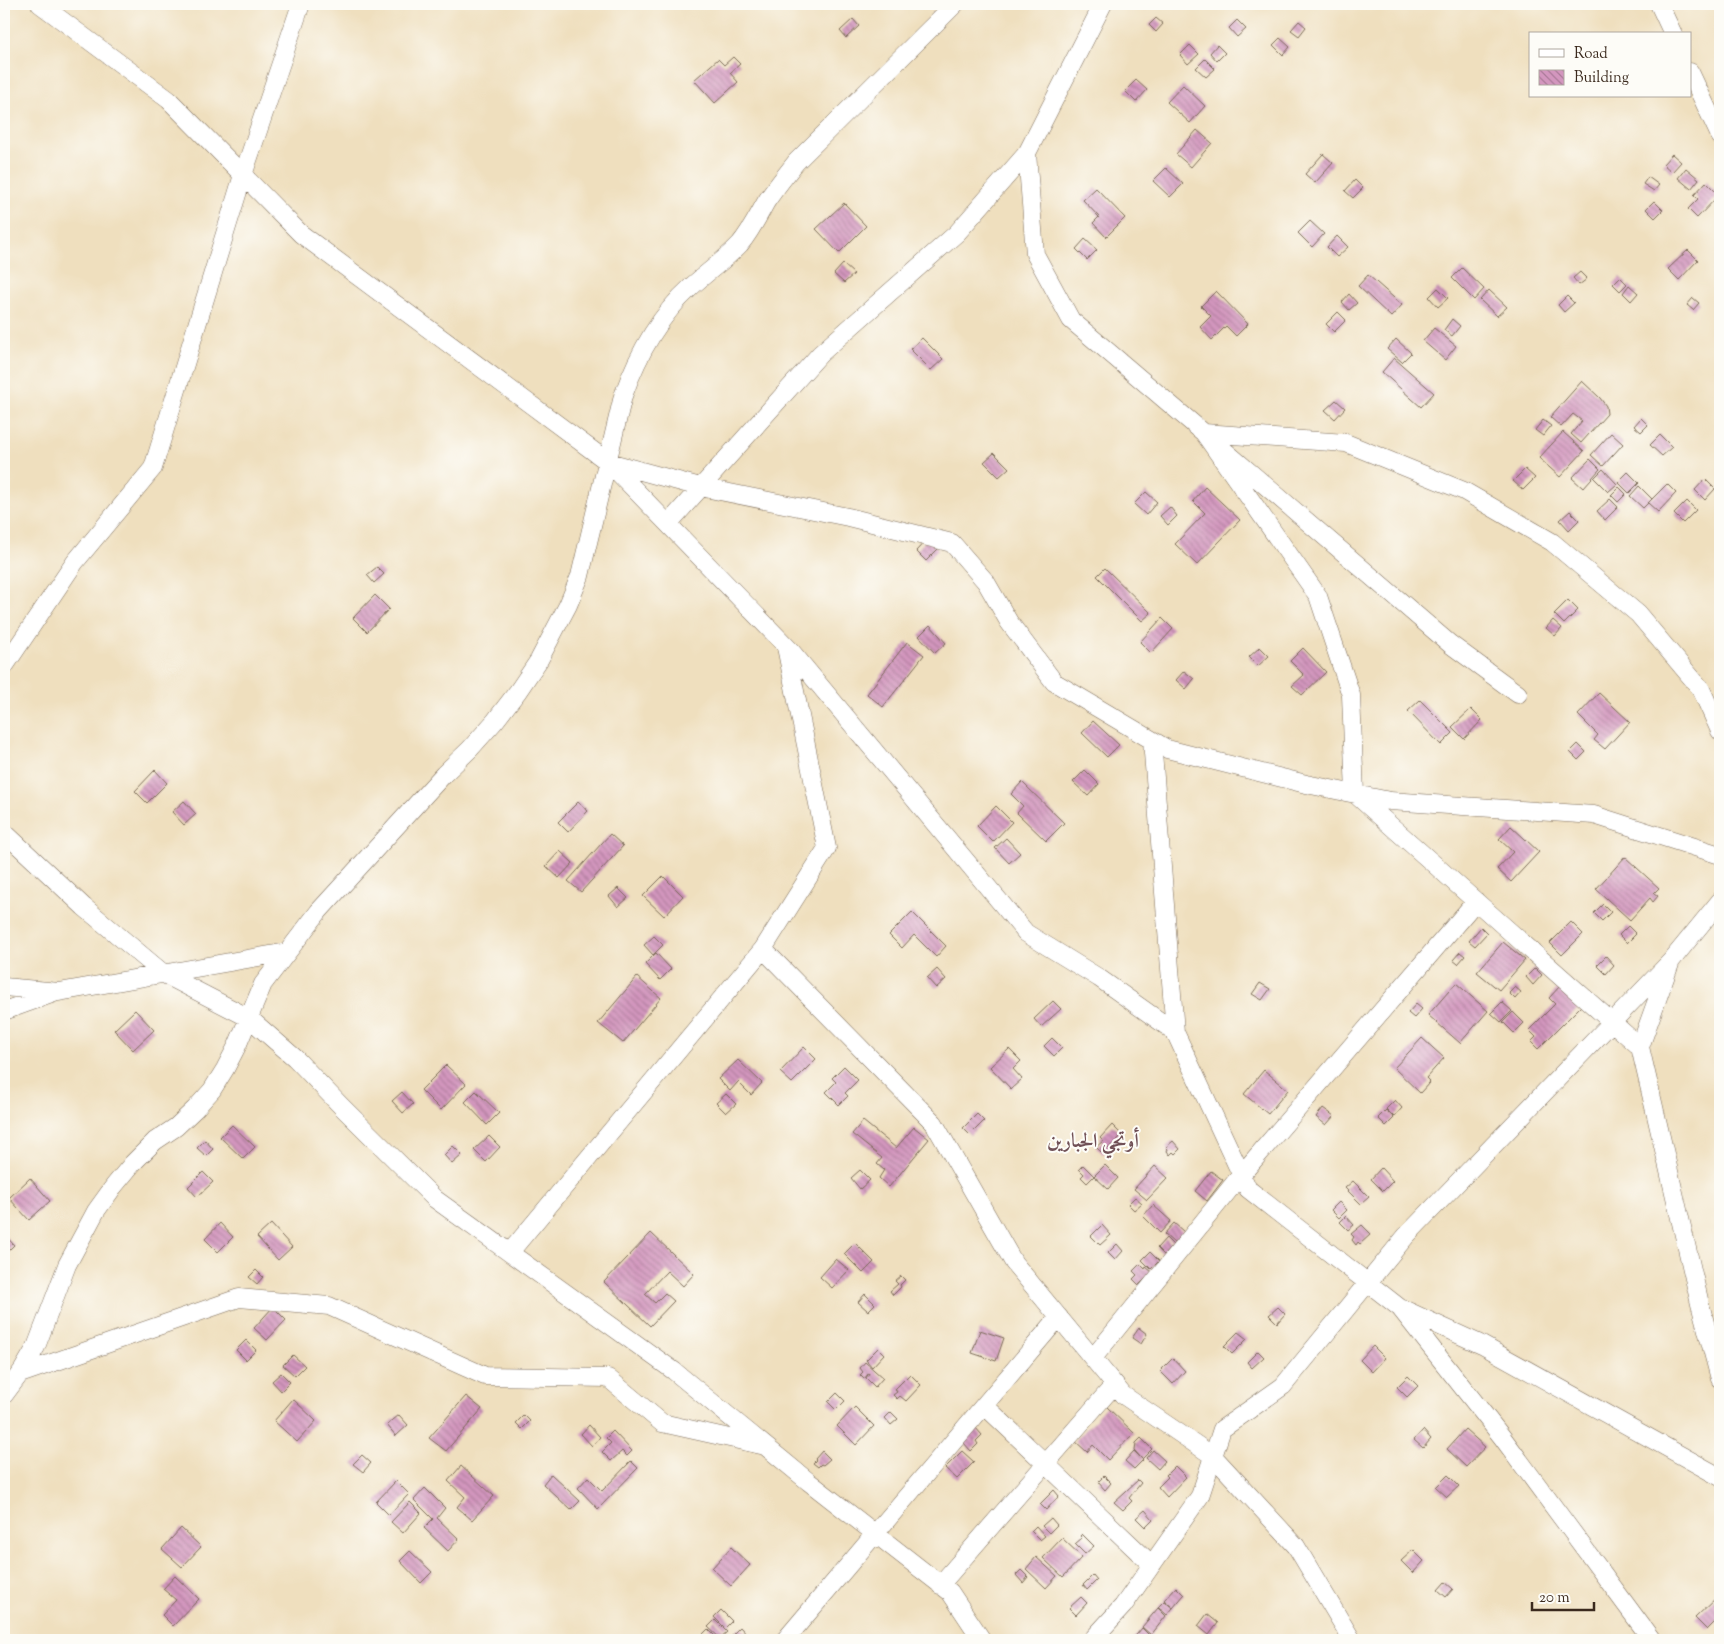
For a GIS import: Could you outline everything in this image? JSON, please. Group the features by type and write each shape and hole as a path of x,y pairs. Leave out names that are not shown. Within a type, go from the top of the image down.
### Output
{"street":[{"path":"40,4 169,100 301,234 608,462 785,646 1026,933 1099,978 1175,1032"},
{"path":"4,667 75,562 153,468 243,175 301,4"},
{"path":"4,1395 20,1374 36,1347 67,1265 96,1211 154,1141 176,1127 212,1090 225,1069 263,984 287,952 319,911 444,774 496,721 539,660 580,576 623,396 632,370 644,345 675,303 741,243 754,226 766,202 796,162 955,4"},
{"path":"668,524 820,354 957,233 1027,153 1103,4"},
{"path":"1659,4 1672,32"},
{"path":"1692,76 1720,136"},
{"path":"1027,153 1035,254 1071,320 1450,644 1518,694"},
{"path":"1204,433 1346,443 1464,491 1552,542 1638,614 1701,689 1720,730"},
{"path":"1204,433 1318,596 1351,695 1355,794 1613,1021 1640,1047 1700,1304 1720,1379"},
{"path":"608,462 700,488 848,517 952,543 986,582 1009,622 1054,682 1167,749 1306,784 1390,801 1594,815 1720,855"},
{"path":"510,1252 763,949 827,848 785,646"},
{"path":"1152,740 1175,1032 1248,1189 1400,1308 1502,1438 1652,1640"},
{"path":"4,832 84,906 164,974 249,1018 295,1058 435,1200 674,1371 875,1534 950,1592 982,1640"},
{"path":"1093,1358 1242,1175 1476,900"},
{"path":"1092,1640 1123,1606 1200,1496 1222,1429 1283,1386 1406,1236 1671,961 1720,901"},
{"path":"763,949 934,1123 1014,1263 1123,1395 1213,1456 1296,1546 1352,1640"},
{"path":"4,1011 59,992 287,952"},
{"path":"1640,1047 1671,961"},
{"path":"4,987 59,992"},
{"path":"20,1374 239,1298 329,1306 485,1376 608,1378 662,1423 766,1446"},
{"path":"1400,1308 1482,1344 1720,1477"},
{"path":"785,1640 1059,1317"},
{"path":"940,1585 1115,1384"},
{"path":"984,1405 1152,1565"}],"building":[{"path":"1156,18 1163,24 1156,32 1149,25"},
{"path":"853,19 859,26 846,38 840,31"},
{"path":"1237,20 1246,29 1237,37 1229,28"},
{"path":"1299,21 1306,27 1299,36 1291,30"},
{"path":"1280,38 1290,47 1283,55 1273,45"},
{"path":"1190,45 1199,54 1188,64 1180,55"},
{"path":"1217,45 1225,53 1217,61 1210,53"},
{"path":"733,57 740,64 730,73 738,82 715,103 694,80 718,59 724,65"},
{"path":"1205,59 1215,69 1206,77 1196,68"},
{"path":"1136,80 1147,90 1136,102 1125,91"},
{"path":"1183,85 1205,106 1190,123 1167,102"},
{"path":"1197,130 1212,143 1191,167 1176,154"},
{"path":"1323,154 1333,163 1315,183 1305,174"},
{"path":"1672,154 1681,162 1672,172 1663,164"},
{"path":"1166,168 1183,184 1170,197 1153,181"},
{"path":"1686,168 1699,179 1691,189 1678,178"},
{"path":"1648,177 1659,185 1654,191 1643,184"},
{"path":"1355,180 1363,188 1353,198 1345,191"},
{"path":"1706,182 1719,195 1697,218 1688,209 1698,199 1694,195"},
{"path":"1096,188 1125,218 1106,237 1093,223 1099,217 1083,200"},
{"path":"1654,201 1663,210 1655,218 1646,209"},
{"path":"844,203 866,226 839,253 816,229"},
{"path":"1310,221 1324,234 1312,247 1298,233"},
{"path":"1337,236 1348,247 1337,257 1327,247"},
{"path":"1085,239 1097,250 1087,260 1076,249"},
{"path":"1688,250 1698,260 1679,280 1668,269"},
{"path":"843,264 854,274 844,283 834,274"},
{"path":"1462,268 1484,289 1474,300 1452,278"},
{"path":"1580,272 1587,279 1579,285 1573,278"},
{"path":"1368,275 1402,305 1391,317 1358,286"},
{"path":"1620,277 1627,284 1620,291 1613,284"},
{"path":"1629,285 1638,293 1631,301 1623,293"},
{"path":"1438,288 1448,298 1438,307 1429,297"},
{"path":"1489,290 1507,307 1497,316 1480,300"},
{"path":"1216,291 1248,324 1236,336 1226,326 1212,340 1200,327 1211,316 1201,306"},
{"path":"1349,294 1357,303 1349,310 1342,302"},
{"path":"1567,296 1574,303 1564,312 1558,305"},
{"path":"1693,298 1699,303 1693,310 1687,305"},
{"path":"1338,312 1346,320 1334,332 1326,324"},
{"path":"1452,319 1460,326 1452,336 1444,330"},
{"path":"1434,328 1456,346 1445,360 1423,341"},
{"path":"922,338 943,359 931,370 910,349"},
{"path":"1396,339 1411,353 1402,362 1387,349"},
{"path":"1394,358 1434,393 1421,407 1382,372"},
{"path":"1582,381 1600,398 1606,406 1607,414 1581,443 1571,434 1582,421 1573,414 1561,427 1550,417"},
{"path":"1336,400 1345,408 1335,419 1325,410"},
{"path":"1641,418 1648,425 1641,432 1634,426"},
{"path":"1543,420 1551,426 1543,436 1535,430"},
{"path":"1563,432 1584,451 1560,477 1539,458"},
{"path":"1611,433 1623,444 1603,466 1591,455"},
{"path":"1660,435 1672,447 1662,456 1650,445"},
{"path":"994,453 1009,468 999,477 984,462"},
{"path":"1590,459 1600,469 1583,488 1572,478"},
{"path":"1525,469 1535,478 1523,490 1513,481"},
{"path":"1603,469 1617,484 1608,492 1594,478"},
{"path":"1628,472 1639,483 1629,493 1618,482"},
{"path":"1705,479 1715,489 1705,500 1695,490"},
{"path":"1667,484 1676,493 1658,512 1648,503"},
{"path":"1639,486 1652,499 1643,508 1630,496"},
{"path":"1205,487 1240,520 1197,565 1175,544 1205,513 1193,501"},
{"path":"1619,487 1626,494 1618,502 1611,495"},
{"path":"1146,492 1157,502 1146,515 1134,504"},
{"path":"1610,499 1618,507 1605,520 1597,511"},
{"path":"1687,501 1696,510 1683,523 1674,514"},
{"path":"1170,507 1177,516 1168,525 1160,516"},
{"path":"1570,511 1579,520 1569,530 1560,520"},
{"path":"928,538 938,549 926,561 916,551"},
{"path":"377,567 384,574 374,583 367,575"},
{"path":"1105,568 1151,613 1142,621 1097,576"},
{"path":"375,595 389,609 367,632 353,618"},
{"path":"1568,600 1578,610 1564,624 1554,614"},
{"path":"1162,618 1173,629 1151,653 1140,642"},
{"path":"1553,620 1562,628 1555,636 1546,628"},
{"path":"930,625 946,643 935,653 919,636"},
{"path":"907,642 924,655 883,707 867,694"},
{"path":"1260,647 1269,656 1258,666 1249,657"},
{"path":"1303,648 1326,672 1302,695 1292,686 1304,675 1290,661"},
{"path":"1184,671 1194,679 1186,689 1176,680"},
{"path":"1599,693 1630,722 1605,749 1594,740 1598,735 1578,715"},
{"path":"1420,700 1453,733 1441,745 1408,711"},
{"path":"1471,709 1482,720 1464,739 1452,727"},
{"path":"1093,721 1119,745 1107,757 1082,733"},
{"path":"1578,744 1586,752 1578,760 1570,752"},
{"path":"155,770 167,783 147,803 135,791"},
{"path":"1085,770 1099,784 1088,796 1073,782"},
{"path":"1022,782 1064,823 1046,841 1017,813 1023,806 1011,794"},
{"path":"184,801 196,814 184,825 172,812"},
{"path":"578,802 588,811 568,832 558,822"},
{"path":"996,806 1012,822 993,842 977,826"},
{"path":"1511,826 1539,852 1511,882 1497,869 1513,852 1499,839"},
{"path":"610,834 623,846 581,892 568,881"},
{"path":"1006,838 1020,853 1009,863 995,848"},
{"path":"560,851 573,863 559,878 546,866"},
{"path":"1625,857 1659,888 1654,893 1658,896 1653,902 1650,898 1630,920 1596,889"},
{"path":"663,876 683,896 664,916 643,896"},
{"path":"618,888 628,898 618,907 609,896"},
{"path":"1603,904 1611,912 1602,921 1594,913"},
{"path":"912,912 946,946 936,957 914,935 902,948 889,935"},
{"path":"1571,922 1583,934 1562,955 1550,943"},
{"path":"1628,926 1636,934 1627,943 1619,935"},
{"path":"1481,927 1487,933 1475,946 1469,941"},
{"path":"654,936 663,945 653,955 644,945"},
{"path":"1503,942 1525,960 1499,990 1477,972"},
{"path":"1460,952 1465,956 1458,964 1453,960"},
{"path":"656,953 671,969 660,980 645,964"},
{"path":"1606,956 1614,965 1606,974 1597,965"},
{"path":"1535,968 1542,975 1533,985 1526,977"},
{"path":"937,969 946,979 936,988 927,978"},
{"path":"637,977 661,998 623,1043 598,1023"},
{"path":"1260,983 1270,989 1262,1000 1252,994"},
{"path":"1456,983 1488,1011 1460,1043 1428,1015"},
{"path":"1561,985 1581,1006 1538,1049 1531,1042 1536,1037 1529,1030 1555,1004 1549,998"},
{"path":"1515,987 1521,992 1515,999 1509,993"},
{"path":"1053,1001 1061,1009 1041,1027 1034,1019"},
{"path":"1502,1002 1512,1011 1501,1022 1491,1013"},
{"path":"1416,1004 1422,1009 1414,1018 1408,1013"},
{"path":"135,1010 154,1030 133,1050 114,1030"},
{"path":"1513,1012 1524,1023 1514,1033 1503,1022"},
{"path":"1052,1038 1062,1048 1054,1056 1044,1046"},
{"path":"1422,1038 1444,1058 1426,1078 1430,1082 1420,1093 1394,1068"},
{"path":"804,1047 816,1059 792,1083 780,1072"},
{"path":"1009,1049 1021,1061 1013,1069 1022,1079 1011,1089 990,1067"},
{"path":"738,1060 762,1083 751,1095 738,1082 730,1091 718,1079"},
{"path":"446,1065 466,1084 441,1110 421,1090"},
{"path":"844,1066 858,1080 845,1093 848,1096 839,1105 826,1092 836,1082 832,1078"},
{"path":"1264,1070 1288,1090 1268,1114 1244,1094"},
{"path":"476,1091 499,1113 487,1125 465,1102"},
{"path":"402,1092 413,1104 403,1113 392,1101"},
{"path":"726,1094 736,1104 726,1113 716,1103"},
{"path":"1395,1100 1402,1108 1394,1117 1386,1109"},
{"path":"1323,1108 1334,1116 1326,1125 1316,1117"},
{"path":"1386,1110 1394,1118 1386,1126 1378,1118"},
{"path":"977,1114 984,1121 970,1135 963,1128"},
{"path":"863,1121 896,1148 914,1127 929,1139 889,1187 879,1178 884,1170 877,1164 882,1158 852,1134"},
{"path":"232,1125 255,1147 243,1159 220,1137"},
{"path":"1112,1125 1122,1135 1103,1154 1096,1147 1103,1141 1100,1138"},
{"path":"489,1136 500,1147 486,1162 474,1150"},
{"path":"205,1140 213,1149 206,1156 197,1148"},
{"path":"1173,1141 1180,1149 1175,1154 1173,1152 1170,1155 1166,1147"},
{"path":"453,1146 462,1155 452,1164 444,1155"},
{"path":"1083,1165 1094,1176 1087,1183 1081,1177 1084,1174 1079,1169"},
{"path":"1105,1165 1118,1178 1108,1189 1094,1176"},
{"path":"1155,1166 1168,1178 1147,1200 1134,1189"},
{"path":"1381,1168 1393,1181 1383,1191 1371,1179"},
{"path":"860,1170 870,1180 860,1189 851,1178"},
{"path":"1211,1171 1223,1180 1207,1201 1195,1191"},
{"path":"203,1172 213,1182 197,1197 188,1187"},
{"path":"30,1178 50,1201 29,1220 9,1198"},
{"path":"1353,1181 1369,1197 1361,1204 1345,1188"},
{"path":"1135,1197 1142,1203 1134,1210 1128,1204"},
{"path":"1339,1202 1347,1210 1339,1218 1331,1210"},
{"path":"1153,1205 1171,1221 1160,1233 1143,1216"},
{"path":"1346,1216 1354,1225 1348,1230 1340,1222"},
{"path":"220,1223 233,1237 218,1252 205,1239"},
{"path":"1174,1223 1184,1232 1174,1243 1164,1234"},
{"path":"271,1224 292,1247 278,1260 257,1237"},
{"path":"1102,1225 1111,1235 1100,1245 1091,1236"},
{"path":"1362,1225 1371,1234 1360,1244 1358,1242 1356,1245 1352,1240 1354,1237 1351,1234"},
{"path":"651,1233 694,1274 683,1286 667,1271 645,1294 655,1303 665,1293 674,1301 650,1326 604,1282"},
{"path":"4,1234 14,1245 4,1255"},
{"path":"1166,1238 1173,1245 1164,1255 1157,1248"},
{"path":"855,1243 874,1262 863,1273 844,1254"},
{"path":"1117,1244 1123,1251 1115,1260 1108,1253"},
{"path":"1150,1252 1159,1261 1151,1269 1142,1260"},
{"path":"836,1259 849,1270 832,1288 820,1277"},
{"path":"1140,1264 1152,1272 1139,1285 1133,1279 1137,1275 1133,1271"},
{"path":"256,1270 263,1277 257,1284 249,1277"},
{"path":"901,1276 905,1280 893,1295 890,1291 898,1284 895,1281"},
{"path":"865,1294 875,1304 868,1311 858,1302"},
{"path":"273,1307 286,1320 267,1340 254,1328"},
{"path":"1278,1307 1285,1314 1277,1323 1269,1315"},
{"path":"1139,1328 1147,1334 1141,1344 1132,1338"},
{"path":"980,1330 1004,1338 996,1361 972,1353"},
{"path":"1238,1332 1247,1339 1232,1354 1224,1346"},
{"path":"246,1340 256,1350 246,1360 236,1350"},
{"path":"1373,1346 1385,1358 1372,1372 1360,1360"},
{"path":"878,1348 884,1354 872,1367 866,1360"},
{"path":"1258,1351 1264,1357 1252,1368 1247,1362"},
{"path":"293,1355 305,1366 295,1376 283,1365"},
{"path":"1173,1358 1185,1371 1173,1384 1160,1371"},
{"path":"865,1362 883,1378 875,1387 866,1378 869,1373 864,1379 860,1375 863,1372 860,1368"},
{"path":"281,1373 290,1382 281,1391 272,1381"},
{"path":"910,1374 921,1385 906,1401 900,1396 897,1399 893,1395 897,1392 895,1389"},
{"path":"1408,1376 1418,1386 1407,1397 1397,1387"},
{"path":"837,1393 845,1401 836,1410 828,1402"},
{"path":"466,1396 482,1409 446,1451 429,1438"},
{"path":"293,1399 316,1421 297,1442 274,1421"},
{"path":"1106,1406 1134,1433 1108,1460 1093,1445 1087,1452 1075,1441"},
{"path":"855,1407 874,1426 856,1445 837,1426"},
{"path":"891,1412 898,1419 891,1425 885,1418"},
{"path":"399,1415 408,1425 396,1436 387,1425"},
{"path":"524,1415 530,1421 522,1429 516,1423"},
{"path":"589,1425 600,1437 592,1446 581,1434"},
{"path":"975,1427 982,1435 976,1441 978,1444 971,1451 963,1442"},
{"path":"1465,1429 1485,1447 1466,1467 1447,1449"},
{"path":"1423,1430 1431,1439 1423,1448 1414,1440"},
{"path":"613,1431 632,1451 627,1456 622,1451 611,1461 602,1452 611,1443 606,1438"},
{"path":"1141,1438 1152,1449 1142,1459 1135,1451 1136,1443"},
{"path":"1153,1450 1165,1461 1158,1469 1146,1458"},
{"path":"822,1451 830,1459 818,1467 813,1463"},
{"path":"962,1451 974,1462 957,1479 945,1468"},
{"path":"1134,1451 1143,1460 1134,1469 1125,1461"},
{"path":"362,1455 371,1463 363,1472 353,1464"},
{"path":"631,1461 638,1468 598,1509 578,1488 588,1477 602,1491"},
{"path":"461,1466 494,1496 472,1520 457,1507 465,1497 448,1481"},
{"path":"1175,1466 1186,1477 1167,1497 1158,1487"},
{"path":"551,1474 580,1501 571,1510 543,1484"},
{"path":"1448,1475 1459,1486 1447,1497 1436,1487"},
{"path":"1104,1476 1111,1483 1105,1490 1098,1482"},
{"path":"1138,1480 1141,1483 1129,1498 1132,1501 1123,1510 1114,1502"},
{"path":"396,1481 409,1494 389,1515 376,1502"},
{"path":"425,1488 445,1508 437,1518 459,1539 448,1551 424,1528 433,1519 414,1500"},
{"path":"1054,1490 1059,1496 1046,1510 1040,1504"},
{"path":"410,1502 421,1513 403,1533 391,1522"},
{"path":"1145,1510 1153,1519 1145,1527 1136,1518"},
{"path":"1051,1518 1057,1525 1049,1533 1042,1526"},
{"path":"1036,1526 1045,1536 1040,1540 1031,1531"},
{"path":"181,1528 201,1547 182,1567 162,1549"},
{"path":"1082,1534 1094,1546 1085,1554 1075,1544 1082,1538 1080,1536"},
{"path":"1062,1538 1082,1557 1063,1577 1043,1558"},
{"path":"731,1547 750,1565 731,1586 712,1568"},
{"path":"1413,1550 1424,1561 1413,1573 1401,1561"},
{"path":"410,1551 432,1572 421,1583 400,1561"},
{"path":"1036,1557 1057,1576 1046,1588 1026,1569"},
{"path":"1021,1570 1028,1577 1023,1583 1016,1575"},
{"path":"1093,1575 1097,1580 1087,1590 1083,1585"},
{"path":"175,1576 199,1599 173,1626 162,1615 176,1600 163,1589"},
{"path":"1445,1582 1453,1589 1446,1597 1438,1590"},
{"path":"1176,1587 1184,1595 1173,1608 1164,1600"},
{"path":"1718,1596 1720,1599 1720,1617 1707,1630 1695,1618"},
{"path":"1081,1597 1087,1603 1076,1615 1069,1608"},
{"path":"1164,1601 1173,1608 1167,1615 1158,1607"},
{"path":"1158,1608 1166,1616 1151,1635 1142,1627"},
{"path":"721,1610 732,1621 725,1628 714,1617"},
{"path":"1207,1614 1218,1623 1209,1635 1198,1626"},
{"path":"715,1620 727,1632 720,1638 708,1627"},
{"path":"740,1627 749,1637 745,1640 737,1640 732,1635"},
{"path":"1142,1628 1151,1637 1147,1640 1132,1640"},
{"path":"708,1629 716,1637 713,1640 702,1640 699,1638"}],"district":[{"name":"أوتجي الجبارين","path":"1093,1140"}]}
